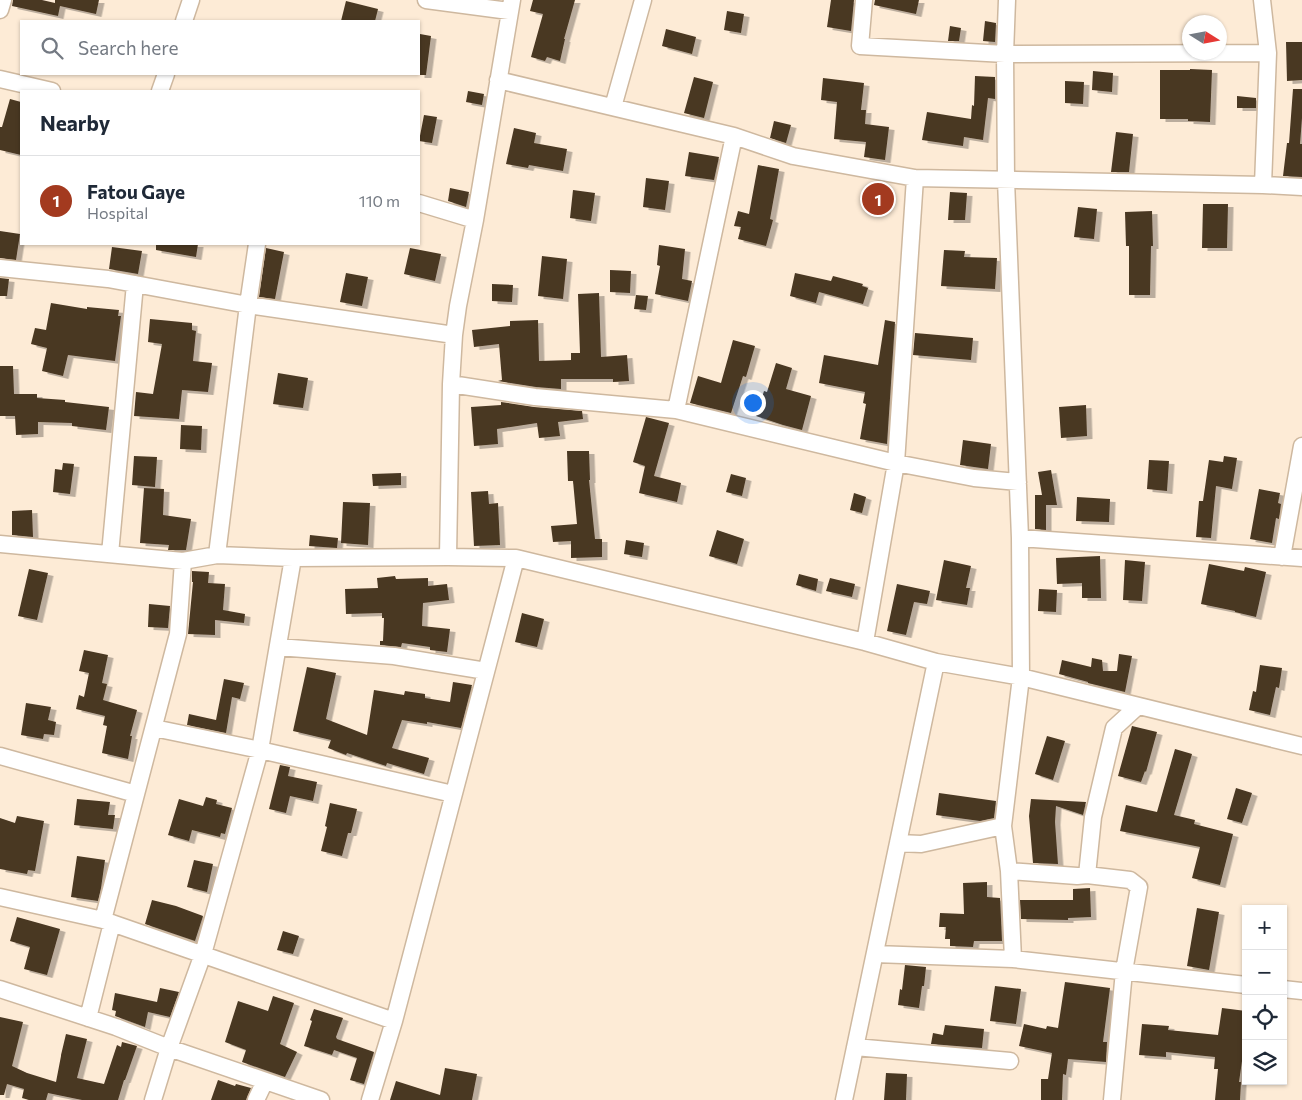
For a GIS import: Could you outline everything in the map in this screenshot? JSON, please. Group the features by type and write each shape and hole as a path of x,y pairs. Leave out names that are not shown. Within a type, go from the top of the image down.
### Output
{"street":[{"path":"0,10 3,0"},
{"path":"184,20 191,0"},
{"path":"426,0 510,6 454,335 451,384 448,557"},
{"path":"613,107 643,0"},
{"path":"864,0 860,46 1005,54 1268,52"},
{"path":"1007,0 1005,54 1006,180 1020,538 1021,677 1003,826 1009,871 1013,959"},
{"path":"1262,0 1268,52 1264,185"},
{"path":"160,90 166,75"},
{"path":"0,78 48,90"},
{"path":"498,80 734,136 793,156 915,178 1302,187"},
{"path":"676,410 734,136"},
{"path":"865,642 896,464 915,178"},
{"path":"420,203 475,220"},
{"path":"217,555 248,305 258,245"},
{"path":"0,268 108,280 248,305 454,335"},
{"path":"110,554 135,284"},
{"path":"451,384 535,397 676,410 896,464 974,478 1018,482"},
{"path":"1282,556 1302,446"},
{"path":"1020,538 1302,558"},
{"path":"0,544 183,561 217,555 293,558 516,558 865,642 936,662 1021,677 1302,746"},
{"path":"152,1100 203,954 260,750 293,558"},
{"path":"370,1100 394,1021 516,558"},
{"path":"88,1018 136,794 178,634 183,561"},
{"path":"278,647 394,656 486,671"},
{"path":"844,1100 936,662"},
{"path":"1087,875 1094,818 1114,728 1138,706"},
{"path":"154,728 453,794"},
{"path":"0,756 136,794"},
{"path":"898,842 921,844 1003,826"},
{"path":"1009,871 1077,876 1087,875 1130,880 1139,888 1124,971 1112,1100"},
{"path":"0,897 108,921 394,1021"},
{"path":"875,954 1013,959 1242,984"},
{"path":"0,989 116,1027 169,1048 321,1100"},
{"path":"1287,989 1302,991"},
{"path":"855,1047 1010,1061"},
{"path":"256,1100 265,1081"}],"building":[{"path":"13,0 42,0 55,3 55,0 99,0 96,14 60,6 58,16 12,6"},
{"path":"533,0 575,0 560,61 547,57 545,61 531,57 543,14 530,11"},
{"path":"831,0 854,0 851,31 827,27"},
{"path":"875,0 919,0 916,14 874,5"},
{"path":"346,1 378,9 375,20 341,20"},
{"path":"727,11 744,14 741,33 724,30"},
{"path":"985,21 996,23 995,42 983,41"},
{"path":"950,26 961,28 959,41 948,41"},
{"path":"666,29 696,37 692,54 662,46"},
{"path":"420,34 431,36 426,75 420,75"},
{"path":"1286,42 1302,42 1302,80 1287,81"},
{"path":"1160,70 1212,70 1210,122 1188,121 1188,119 1160,119"},
{"path":"1093,71 1113,73 1112,92 1092,90"},
{"path":"975,76 995,77 995,99 988,98 983,140 964,137 963,146 922,140 927,112 971,119 972,105 974,106"},
{"path":"694,77 713,82 704,118 684,113"},
{"path":"823,78 864,83 861,110 866,110 865,124 889,127 885,160 864,157 866,142 834,139 837,102 821,100"},
{"path":"1065,81 1084,82 1083,104 1065,103"},
{"path":"1293,89 1302,89 1300,144 1302,144 1302,177 1283,176 1287,143 1289,143"},
{"path":"468,91 484,94 482,105 466,102"},
{"path":"1237,96 1256,98 1256,108 1237,108"},
{"path":"10,99 20,102 20,155 0,150 0,127 2,127"},
{"path":"424,115 437,117 432,143 420,141"},
{"path":"774,121 791,125 786,143 770,138"},
{"path":"514,128 536,133 534,143 567,149 563,171 529,165 528,168 506,164"},
{"path":"1116,132 1133,134 1129,172 1111,172"},
{"path":"689,152 719,157 714,180 685,176"},
{"path":"758,165 779,169 770,219 773,220 766,246 738,239 741,227 734,226 738,211 749,214"},
{"path":"646,178 669,181 665,210 643,207"},
{"path":"450,188 469,192 466,207 448,201"},
{"path":"573,190 595,193 591,221 570,218"},
{"path":"950,192 967,193 965,220 948,220"},
{"path":"1203,204 1228,204 1227,248 1202,248"},
{"path":"1078,207 1097,209 1094,239 1074,237"},
{"path":"1152,211 1153,246 1151,246 1150,295 1129,295 1129,246 1126,246 1125,212"},
{"path":"0,231 20,234 16,260 0,258"},
{"path":"156,245 198,245 196,257 156,250"},
{"path":"659,245 685,249 682,279 692,281 688,301 655,294 660,266 657,265"},
{"path":"112,247 142,251 138,274 109,269"},
{"path":"266,248 284,252 275,299 259,297"},
{"path":"410,248 441,254 435,281 404,274"},
{"path":"944,250 965,251 964,257 997,258 995,289 941,286"},
{"path":"542,256 567,259 563,299 538,296"},
{"path":"610,270 631,271 630,293 610,292"},
{"path":"346,273 368,277 362,306 340,302"},
{"path":"795,273 831,281 833,276 863,284 862,286 868,288 863,304 819,292 816,303 790,296"},
{"path":"0,278 9,279 7,296 0,296"},
{"path":"492,284 513,285 512,302 492,301"},
{"path":"599,293 601,357 627,355 629,381 613,382 613,379 561,379 561,389 498,381 502,380 499,344 474,347 472,330 510,326 510,321 538,320 539,361 571,360 571,353 580,353 578,294"},
{"path":"636,295 648,296 646,310 634,309"},
{"path":"51,303 87,309 87,307 119,310 118,316 121,316 115,361 68,355 63,376 42,371 47,348 31,344 35,328 46,330"},
{"path":"150,319 192,323 192,330 196,331 193,361 212,363 208,392 182,390 179,419 134,416 136,392 153,394 162,344 148,342"},
{"path":"885,320 895,322 887,444 860,439 866,404 863,403 865,392 819,383 824,355 878,365"},
{"path":"915,333 973,338 971,360 913,355"},
{"path":"733,340 755,346 746,377 743,376 731,413 690,403 698,376 721,383"},
{"path":"776,363 792,368 786,389 811,396 802,430 756,416 764,391 767,392"},
{"path":"0,366 13,366 14,394 37,394 37,398 109,407 106,430 72,426 72,423 38,422 38,434 16,435 15,416 0,416"},
{"path":"278,373 308,378 303,408 273,404"},
{"path":"501,402 582,411 583,419 558,422 560,436 539,438 537,423 497,429 498,444 474,446 471,407 501,405"},
{"path":"1086,405 1087,436 1061,438 1059,407"},
{"path":"646,417 669,423 654,476 681,483 677,502 639,493 645,466 633,462"},
{"path":"181,425 202,426 201,450 180,449"},
{"path":"963,440 991,444 988,469 960,465"},
{"path":"567,451 589,451 589,480 595,539 602,539 602,557 571,558 571,541 553,542 551,526 577,524 573,481 568,481"},
{"path":"134,456 157,457 155,487 132,485"},
{"path":"1224,456 1237,458 1232,489 1216,486 1211,538 1196,537 1199,501 1203,501 1209,460 1223,462"},
{"path":"1149,460 1169,461 1167,491 1147,489"},
{"path":"63,463 74,464 70,494 53,492 55,469 62,470"},
{"path":"1051,470 1057,505 1046,505 1046,530 1035,529 1035,495 1042,495 1038,472"},
{"path":"401,473 401,485 373,486 372,474"},
{"path":"731,474 746,478 742,496 726,492"},
{"path":"144,488 164,489 163,515 191,519 186,550 168,550 169,545 140,543"},
{"path":"1259,489 1280,493 1278,503 1281,504 1279,519 1276,518 1272,543 1250,539"},
{"path":"488,491 489,504 498,503 500,545 474,546 471,492"},
{"path":"854,493 866,497 862,513 850,510"},
{"path":"1077,497 1110,499 1109,522 1076,521"},
{"path":"343,502 370,503 368,545 341,543"},
{"path":"32,510 33,537 12,535 12,511"},
{"path":"717,530 744,539 737,564 709,556"},
{"path":"310,535 338,538 337,548 309,546"},
{"path":"626,540 644,543 642,557 624,554"},
{"path":"1100,556 1101,598 1082,598 1082,583 1057,584 1056,558"},
{"path":"944,560 971,566 966,588 970,588 967,605 936,600"},
{"path":"1125,560 1145,562 1142,601 1123,600"},
{"path":"1209,564 1244,571 1245,567 1266,572 1256,617 1201,604"},
{"path":"29,569 48,573 37,620 18,616"},
{"path":"192,571 209,572 208,583 225,584 223,610 245,614 244,623 215,620 215,635 188,634 193,582"},
{"path":"799,574 818,579 816,591 796,585"},
{"path":"395,576 396,579 428,578 428,586 447,584 449,600 423,603 422,626 450,629 447,652 430,650 430,647 402,643 401,647 380,645 380,641 383,641 384,618 382,618 382,613 346,614 345,589 378,588 377,578"},
{"path":"830,578 855,584 852,597 826,591"},
{"path":"897,584 930,591 927,604 914,602 906,635 887,631"},
{"path":"1039,589 1057,590 1056,612 1038,611"},
{"path":"149,604 170,606 168,628 148,627"},
{"path":"522,613 544,619 537,647 515,642"},
{"path":"84,650 108,655 102,683 107,684 103,700 137,710 130,736 132,736 128,759 102,753 107,726 103,725 105,716 76,709 79,695 84,697 89,673 79,671"},
{"path":"1119,654 1132,656 1125,692 1059,674 1062,660 1091,667 1092,658 1102,660 1103,671 1117,671"},
{"path":"1260,665 1282,668 1279,688 1276,687 1270,715 1249,710 1253,691 1256,692"},
{"path":"307,667 336,673 326,719 367,735 374,690 404,695 405,691 425,694 425,698 450,702 453,682 472,685 461,728 402,720 392,748 429,758 424,774 387,763 386,766 347,753 346,755 328,748 331,740 293,731"},
{"path":"224,679 244,683 240,699 232,697 226,733 187,725 189,714 216,720"},
{"path":"26,703 51,707 48,720 56,722 54,735 44,734 43,739 21,735"},
{"path":"1132,726 1157,732 1146,772 1141,782 1118,776"},
{"path":"1047,736 1065,741 1053,780 1035,774"},
{"path":"1175,749 1192,754 1174,815 1195,820 1194,824 1233,834 1220,885 1192,878 1200,847 1120,831 1126,805 1157,812"},
{"path":"280,765 290,767 288,776 317,782 313,801 290,796 286,813 269,809"},
{"path":"1236,788 1252,793 1242,823 1227,819"},
{"path":"939,793 996,801 994,818 980,821 936,815"},
{"path":"206,797 217,800 216,804 232,808 225,834 221,833 220,837 192,830 189,841 168,835 179,799 203,806"},
{"path":"77,799 110,802 108,815 115,815 113,829 74,825"},
{"path":"1031,799 1086,802 1083,815 1056,806 1055,822 1058,864 1033,863 1029,816"},
{"path":"330,803 357,809 351,833 348,833 342,856 321,851"},
{"path":"17,816 44,821 35,871 28,870 27,874 0,869 0,818 15,823"},
{"path":"77,856 105,860 98,901 71,897"},
{"path":"194,860 213,864 207,892 187,887"},
{"path":"987,882 987,897 1000,898 1002,941 974,941 973,947 950,946 950,939 945,939 946,927 939,927 940,913 964,914 963,883"},
{"path":"1090,888 1091,917 1068,918 1068,920 1021,919 1020,900 1073,900 1073,889"},
{"path":"152,900 203,916 195,941 145,924"},
{"path":"1197,908 1219,912 1209,970 1187,966"},
{"path":"17,917 60,929 47,975 24,969 30,947 10,941"},
{"path":"283,931 299,936 293,954 277,950"},
{"path":"905,965 926,967 919,1008 898,1005"},
{"path":"1065,982 1110,988 1103,1042 1107,1042 1106,1062 1068,1059 1066,1075 1063,1074 1062,1100 1041,1100 1041,1079 1048,1079 1052,1053 1019,1046 1024,1024 1046,1029 1047,1026 1058,1028"},
{"path":"995,986 1021,989 1016,1024 990,1021"},
{"path":"160,988 179,992 170,1017 148,1012 145,1027 115,1016 116,1011 112,1010 115,993 157,1002"},
{"path":"273,996 294,1003 280,1044 297,1052 285,1077 242,1062 246,1050 225,1042 238,1001 268,1011"},
{"path":"1222,1008 1242,1010 1240,1100 1215,1100 1218,1069 1214,1069 1215,1057 1166,1052 1166,1057 1139,1055 1142,1024 1169,1026 1168,1030 1218,1035"},
{"path":"314,1009 343,1018 336,1037 337,1039 374,1052 364,1084 350,1080 357,1058 334,1050 332,1055 304,1046"},
{"path":"0,1017 23,1022 12,1066 56,1082 66,1034 87,1039 77,1078 104,1084 117,1045 121,1047 122,1042 137,1046 118,1100 82,1100 48,1093 46,1100 29,1100 22,1098 24,1089 7,1084 4,1095 0,1095"},
{"path":"945,1025 984,1029 982,1048 931,1044 933,1033 943,1035"},
{"path":"445,1068 477,1074 472,1100 390,1100 396,1081 440,1095"},
{"path":"886,1073 907,1074 906,1100 884,1100"},
{"path":"218,1080 235,1086 236,1084 251,1088 246,1100 211,1100"}],"place":[{"name":"Fatou Gaye","path":"878,199"}]}
